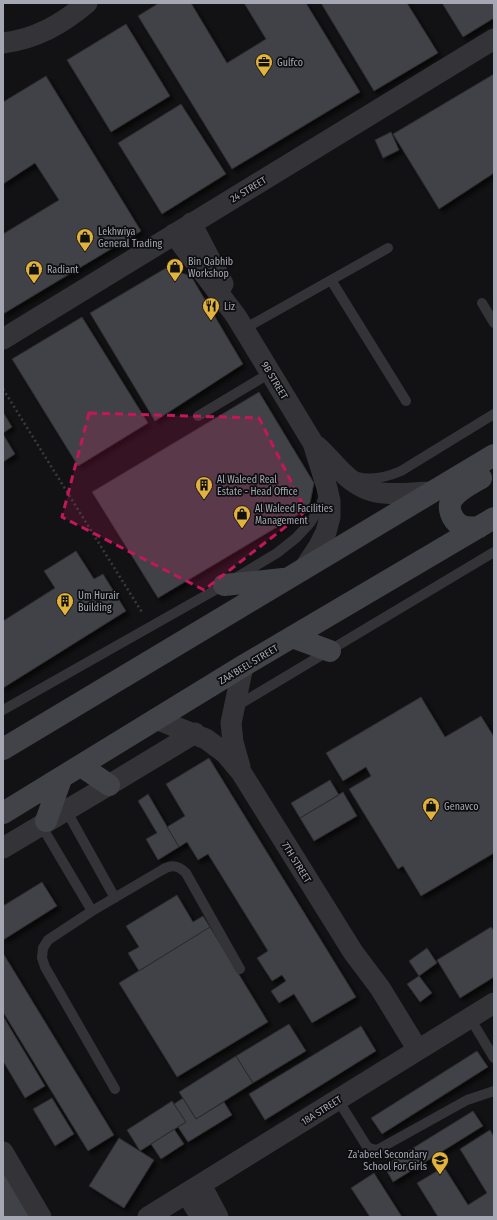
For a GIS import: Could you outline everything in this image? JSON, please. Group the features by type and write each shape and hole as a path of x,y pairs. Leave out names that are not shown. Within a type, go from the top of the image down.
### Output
{"main road":[{"path":"3,749 296,575 494,455"},
{"path":"486,522 471,528 461,526 453,519 450,510 452,500 468,486 494,470"},
{"name":"ZAA'BEEL STREET","path":"3,813 61,779 243,666 486,522"},
{"path":"224,585 296,575"},
{"path":"292,637 330,651"},
{"path":"81,766 109,785"},
{"path":"44,823 61,779"}],"street":[{"path":"3,32 28,29 82,3"},
{"path":"3,43 24,39 51,29 87,3"},
{"name":"24 STREET","path":"3,339 494,39"},
{"name":"9B STREET","path":"191,223 222,281 240,323"},
{"name":"9B STREET","path":"174,234 240,323 314,444 330,501 330,517 326,532 319,546 296,575"},
{"name":"9B STREET","path":"314,444 354,484 365,489 376,493 431,492"},
{"name":"7TH STREET","path":"241,772 233,742 231,723 243,666"},
{"name":"7TH STREET","path":"156,719 195,733 206,739 225,753 241,772 353,952 380,988 414,1053"},
{"path":"3,848 195,733"},
{"name":"18A STREET","path":"148,1217 494,1003"},
{"path":"3,1152 41,1217"},
{"path":"194,1189 201,1217"},
{"path":"194,1189 218,1217"}],"lane":[{"path":"240,323 331,280 388,248"},
{"path":"331,280 406,401"},
{"path":"482,303 494,323"},
{"path":"198,416 270,373"},
{"path":"340,471 350,476 363,479 377,479 389,476 401,471 494,414"},
{"path":"3,710 224,585 277,553 296,538 310,523 319,508 327,488"},
{"path":"233,708 494,552"},
{"path":"66,810 115,898"},
{"path":"44,823 92,911"},
{"path":"115,1088 45,967 42,958 43,948 48,940 92,911 168,866 175,866 181,868 186,873 240,969"},
{"path":"470,1018 494,1058"},
{"path":"338,1100 366,1145 369,1148 377,1150 467,1100 494,1091"}],"path":[{"path":"3,389 151,626"}],"highlighted area":[{"path":"89,413 259,418 306,511 204,590 62,517"}],"building":[{"name":"Gulfco","path":"159,3 191,3 227,63 266,39 244,3 306,3 360,92 232,169 138,16"},
{"path":"321,3 407,3 438,53 374,91"},
{"path":"442,3 494,3 494,18 463,37"},
{"path":"126,24 170,96 111,132 67,60"},
{"path":"494,74 494,173 439,209 393,134"},
{"path":"46,76 141,231 3,314 3,234 59,200 35,163 3,184 3,102"},
{"path":"181,104 226,174 162,214 118,143"},
{"path":"391,132 399,150 383,158 375,140"},
{"path":"166,268 191,276 243,364 155,421 90,313"},
{"path":"82,317 148,423 78,466 12,359"},
{"name":"Al Waleed Real Estate - Head Office","path":"259,392 314,483 309,508 158,598 92,492"},
{"path":"3,412 12,427 3,433"},
{"path":"3,434 15,454 3,462"},
{"name":"Um Hurair Building","path":"76,551 94,579 103,574 126,611 3,688 3,621 55,588 44,571"},
{"name":"Genavco","path":"421,697 445,737 481,716 494,737 494,853 421,896 403,866 398,869 349,789 371,776 366,767 343,781 326,753"},
{"path":"209,758 356,997 312,1023 294,994 279,1003 271,991 286,981 282,975 272,981 257,958 268,951 208,854 198,860 187,842 179,847 167,827 185,816 166,784"},
{"path":"330,780 339,795 300,818 291,803"},
{"path":"343,792 357,816 314,841 300,818"},
{"path":"148,794 179,847 158,860 146,839 157,833 138,801"},
{"path":"42,882 57,906 3,940 3,906"},
{"path":"177,895 193,922 203,916 210,927 139,971 128,953 139,947 126,926"},
{"path":"210,927 268,1022 177,1077 119,983"},
{"path":"491,927 494,931 494,977 460,998 437,960"},
{"path":"427,948 437,963 419,976 409,961"},
{"path":"3,953 114,1135 88,1151 3,1012"},
{"path":"419,976 432,993 420,1002 407,984"},
{"path":"3,1016 45,1086 25,1098 3,1061"},
{"path":"289,1024 306,1051 253,1083 236,1056"},
{"path":"361,1026 376,1051 265,1120 249,1094"},
{"path":"477,1051 488,1067 382,1134 371,1118"},
{"path":"236,1056 253,1083 196,1119 179,1092"},
{"path":"52,1098 74,1134 55,1146 33,1109"},
{"path":"183,1098 196,1119 224,1102 232,1115 188,1142 178,1127 186,1122 174,1104"},
{"path":"172,1101 186,1122 140,1151 127,1130"},
{"path":"473,1111 483,1126 393,1182 384,1166"},
{"path":"174,1129 184,1144 161,1159 151,1144"},
{"name":"Za'abeel Secondary School For Girls","path":"490,1130 494,1137 494,1217 438,1217 417,1183 444,1167 468,1205 487,1193 460,1149"},
{"path":"119,1138 154,1160 124,1208 89,1186"},
{"path":"3,1168 45,1217 3,1217"},
{"path":"374,1173 402,1217 370,1217 351,1188"}],"place":[{"name":"Gulfco","path":"264,77"},
{"name":"Lekhwiya General Trading","path":"85,252"},
{"name":"Bin Qabhib Workshop","path":"175,282"},
{"name":"Radiant","path":"34,284"},
{"name":"Liz","path":"211,321"},
{"name":"Al Waleed Real Estate - Head Office","path":"204,500"},
{"name":"Al Waleed Facilities Management","path":"242,529"},
{"name":"Um Hurair Building","path":"65,616"},
{"name":"Genavco","path":"431,821"},
{"name":"Za'abeel Secondary School For Girls","path":"440,1175"}]}
